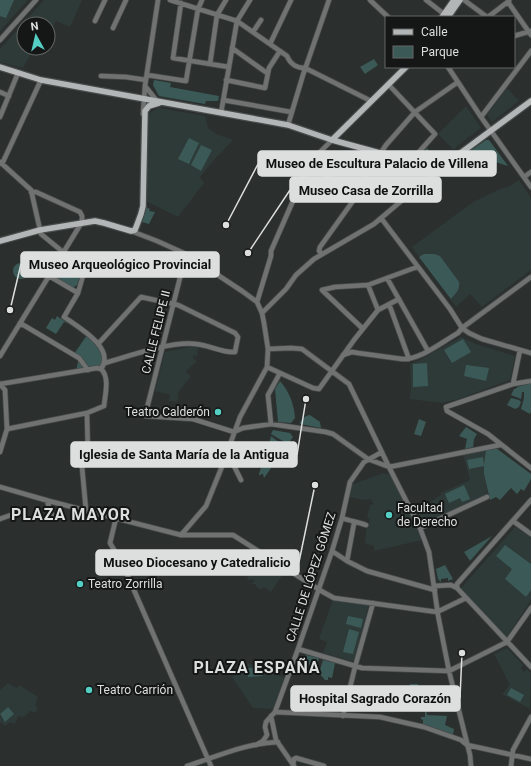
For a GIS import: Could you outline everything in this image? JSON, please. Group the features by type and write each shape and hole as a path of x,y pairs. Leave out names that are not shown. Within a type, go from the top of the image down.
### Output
{"main road":[{"path":"445,16 454,0"},
{"path":"445,16 460,0"},
{"path":"0,67 41,80 288,125 332,140 440,169 531,101"},
{"path":"332,140 405,68"},
{"path":"0,241 40,230 100,222 135,232 141,214 145,112 149,106 159,102"}],"street":[{"path":"0,40 36,0"},
{"path":"95,20 105,0"},
{"path":"113,28 126,0"},
{"path":"142,197 144,98 158,0"},
{"path":"170,0 237,21 287,56 290,61 299,68 306,68 371,101"},
{"path":"147,75 186,82 198,9 202,0"},
{"path":"210,64 217,15 226,0"},
{"path":"221,113 237,21 250,0"},
{"path":"270,44 290,0"},
{"path":"288,125 291,112 330,0"},
{"path":"370,0 387,16"},
{"path":"426,0 445,16"},
{"path":"464,0 487,16"},
{"path":"489,16 509,1 530,33 515,36"},
{"path":"181,3 173,58 229,67"},
{"path":"253,32 261,20"},
{"path":"232,48 267,73"},
{"path":"226,80 265,88 269,68 280,51"},
{"path":"481,117 531,52"},
{"path":"449,68 481,117 531,187"},
{"path":"0,117 18,73"},
{"path":"101,76 126,77 146,80"},
{"path":"41,80 1,163 29,188 43,236 63,252 86,265 78,293 64,317 93,338 98,344 103,353 104,363 101,369"},
{"path":"322,254 319,251 320,247 353,201 353,195 386,145 415,112 458,82"},
{"path":"388,84 435,134 410,162"},
{"path":"145,86 159,102"},
{"path":"0,92 9,96"},
{"path":"144,98 145,112"},
{"path":"223,100 291,112"},
{"path":"256,302 271,256 271,251 310,162 332,140"},
{"path":"310,162 353,195"},
{"path":"262,312 286,289 296,275 314,259 374,224 440,169"},
{"path":"524,177 531,172"},
{"path":"0,356 81,224 82,219 80,212 36,192 31,192"},
{"path":"381,218 450,309 462,328 469,333 482,338 531,353"},
{"path":"135,232 186,254 256,302 262,312 268,349 268,367 240,417 206,506 182,535"},
{"name":"CALLE FELIPE II","path":"186,254 145,416 193,419 234,432"},
{"path":"362,328 322,290 335,287 368,285 417,267"},
{"path":"49,276 78,293"},
{"path":"344,355 352,352 394,359 409,359 418,356 458,333 462,328 531,277"},
{"path":"387,278 428,350"},
{"path":"368,285 378,310"},
{"path":"98,344 141,297 178,304 237,336 235,352 196,344 187,344 162,347 104,363"},
{"path":"268,367 317,389 321,387 362,328 378,310 399,299"},
{"path":"389,304 409,359"},
{"path":"20,323 79,358 88,370"},
{"path":"354,340 354,348 358,353"},
{"path":"268,349 302,349 349,384 420,528 429,552 437,612 449,671 468,745 471,766"},
{"path":"513,384 520,350"},
{"path":"0,452 7,429 4,390 0,384 101,369"},
{"path":"7,429 87,413 104,406 106,382 101,369"},
{"path":"271,424 268,395 280,373"},
{"path":"531,381 513,384 446,407 447,411 488,434 531,468"},
{"path":"86,510 82,467 88,457 87,413"},
{"path":"240,417 240,422 243,428"},
{"path":"234,432 243,428 271,424 326,432 333,434 368,459 389,467 500,445"},
{"path":"88,457 135,451 134,457 151,456 184,461 226,454"},
{"path":"368,459 382,452"},
{"name":"CALLE DE LÓPEZ GÓMEZ","path":"275,712 332,551 342,518 350,482 368,459"},
{"path":"224,460 232,464 239,478"},
{"path":"380,463 386,460"},
{"path":"0,491 0,486 47,501 182,535 233,535 334,598 437,612 466,598"},
{"path":"420,528 487,497"},
{"path":"457,588 457,584 531,500"},
{"path":"47,501 53,518"},
{"path":"0,519 11,515"},
{"path":"116,518 110,543 120,560 211,766"},
{"path":"342,518 354,523 358,522 366,525"},
{"path":"513,521 531,534"},
{"path":"348,561 354,523"},
{"path":"332,551 367,571 435,588 451,585 457,588 531,667"},
{"path":"343,716 373,603"},
{"path":"298,649 355,667 449,671 508,642 531,608"},
{"path":"256,745 265,740 267,735 266,723 275,712 343,716 380,716 424,727 461,740 468,745 531,759"},
{"path":"271,716 273,730 278,742 293,766"},
{"path":"511,766 514,749 531,717"},
{"path":"187,766 222,754 256,745 278,742"},
{"path":"293,766 296,758 324,766"}],"shaded area":[{"path":"0,0 28,0 0,31"},
{"path":"44,0 82,0 70,27 56,21 56,16 30,16"},
{"path":"16,31 16,56 30,56 23,68 0,62 0,49"},
{"path":"507,88 519,101 492,122 487,115"},
{"path":"466,106 481,128 457,146 454,150 438,134"},
{"path":"159,108 205,116 208,128 216,134 233,140 218,155 200,177 204,183 178,217 146,201 149,113"},
{"path":"519,180 531,198 531,270 482,307 470,294 456,307 412,247 473,202 500,189 508,187"},
{"path":"461,337 476,344 515,356 510,380 456,400 442,403 410,399 410,364"},
{"path":"189,347 198,347 197,356 193,355 197,362 186,372 191,376 177,394 179,396 177,402 169,401 170,395 155,391 165,352"},
{"path":"486,450 484,474 488,495 421,524 417,515 421,513 420,511 425,509 424,506 441,495 440,493 470,480 463,454"},
{"name":"Facultad de Derecho","path":"383,473 390,475 417,526 422,540 374,551 374,546 365,543 367,523 369,524 370,519 367,518 370,505 373,504 371,499 363,500 349,497 351,485"},
{"path":"515,527 531,538 531,600 506,638 461,588"},
{"path":"263,556 285,571 271,592 264,587 261,590 255,584 253,585 252,583 255,581 251,579 249,580 247,578 248,575 246,574"},
{"path":"333,599 369,604 354,660 352,661 323,653 327,642 319,639"},
{"path":"507,648 523,665 521,668 524,672 527,669 531,674 530,709 502,694 510,685 494,654"},
{"path":"256,661 263,668 264,667 284,678 273,709 253,708 232,677 248,663 252,665"},
{"path":"6,682 17,688 19,685 38,697 35,706 38,707 36,713 30,711 24,717 18,716 15,724 10,722 5,726 1,722 0,723 0,716 5,721 8,707 0,714 0,690 7,684"}],"green space":[{"path":"0,0 14,0 6,18 0,16"},
{"path":"374,59 378,65 365,74 360,67"},
{"path":"154,80 171,83 170,87 219,96 218,101 206,101 205,104 159,96 153,85"},
{"path":"189,138 199,143 189,164 178,159"},
{"path":"486,140 489,140 508,166 467,153"},
{"path":"201,145 212,150 201,171 191,165"},
{"path":"427,148 438,163 418,158"},
{"path":"146,207 150,209 149,211 155,212 149,224 142,222"},
{"path":"424,254 434,254 440,256 459,282 458,289 451,299 419,257"},
{"path":"66,256 84,266 77,285 73,288 54,277"},
{"path":"21,263 27,265 29,271 27,277 21,279 15,277 13,271 15,265"},
{"path":"57,316 67,323 64,322 56,334 46,328 52,318 55,320"},
{"path":"87,335 95,341 104,359 101,367 76,371 79,357 74,354"},
{"path":"463,339 471,352 452,363 444,350"},
{"path":"427,363 428,386 413,387 413,364"},
{"path":"466,365 489,368 486,381 464,376"},
{"path":"280,381 288,393 294,408 295,418 291,423 278,422 275,389"},
{"path":"531,383 530,414 521,409 524,392 522,392 521,399 511,395 517,387"},
{"path":"511,398 521,402 519,407 515,409 507,405"},
{"path":"310,415 320,422 321,428 300,424 304,418"},
{"path":"419,419 426,422 421,436 414,434"},
{"path":"466,427 477,434 474,439 473,447 465,449 467,439 459,436"},
{"path":"273,430 290,433 293,437 288,444 271,434"},
{"path":"271,436 285,447 277,459 267,453"},
{"path":"496,448 531,474 531,479 524,491 521,489 517,494 511,488 500,500 496,497 490,500 484,474 484,466 469,469 467,460 483,457 484,465 486,450"},
{"path":"265,454 276,461 264,478 263,474 260,476 259,474"},
{"path":"464,485 470,499 462,502 460,498 449,503 445,494"},
{"path":"492,536 470,561 464,552"},
{"path":"505,545 531,564 531,590 526,597 505,579 512,569 496,556"},
{"path":"445,565 453,579 448,581 448,578 441,579 441,582 438,579 436,569"},
{"path":"348,616 363,619 361,628 346,624"},
{"path":"349,629 359,632 353,654 343,652"},
{"path":"306,655 319,658 315,672 303,675 306,666 301,664"},
{"path":"323,660 335,663 332,678 328,677 328,680 325,680 319,673"},
{"path":"247,668 262,668 263,676 248,677"},
{"path":"410,684 418,684 418,705 401,705 401,686 410,686"},
{"path":"511,688 524,695 520,702 507,695"},
{"path":"8,707 14,714 5,722 0,714"},
{"path":"425,708 427,715 447,716 445,725 454,729 453,735 423,724 421,717 425,717"}],"place":[{"name":"Museo de Escultura Palacio de Villena","path":"226,225"},
{"name":"Museo Casa de Zorrilla","path":"248,253"},
{"name":"Museo Arqueológico Provincial","path":"10,310"},
{"name":"Iglesia de Santa María de la Antigua","path":"306,399"},
{"name":"Teatro Calderón","path":"218,412"},
{"name":"Museo Diocesano y Catedralicio","path":"315,485"},
{"name":"Facultad de Derecho","path":"389,515"},
{"name":"Teatro Zorrilla","path":"80,584"},
{"name":"Hospital Sagrado Corazón","path":"462,653"},
{"name":"Teatro Carrión","path":"89,690"}],"district":[{"name":"PLAZA MAYOR","path":"71,514"},
{"name":"PLAZA ESPAÑA","path":"257,667"}]}
